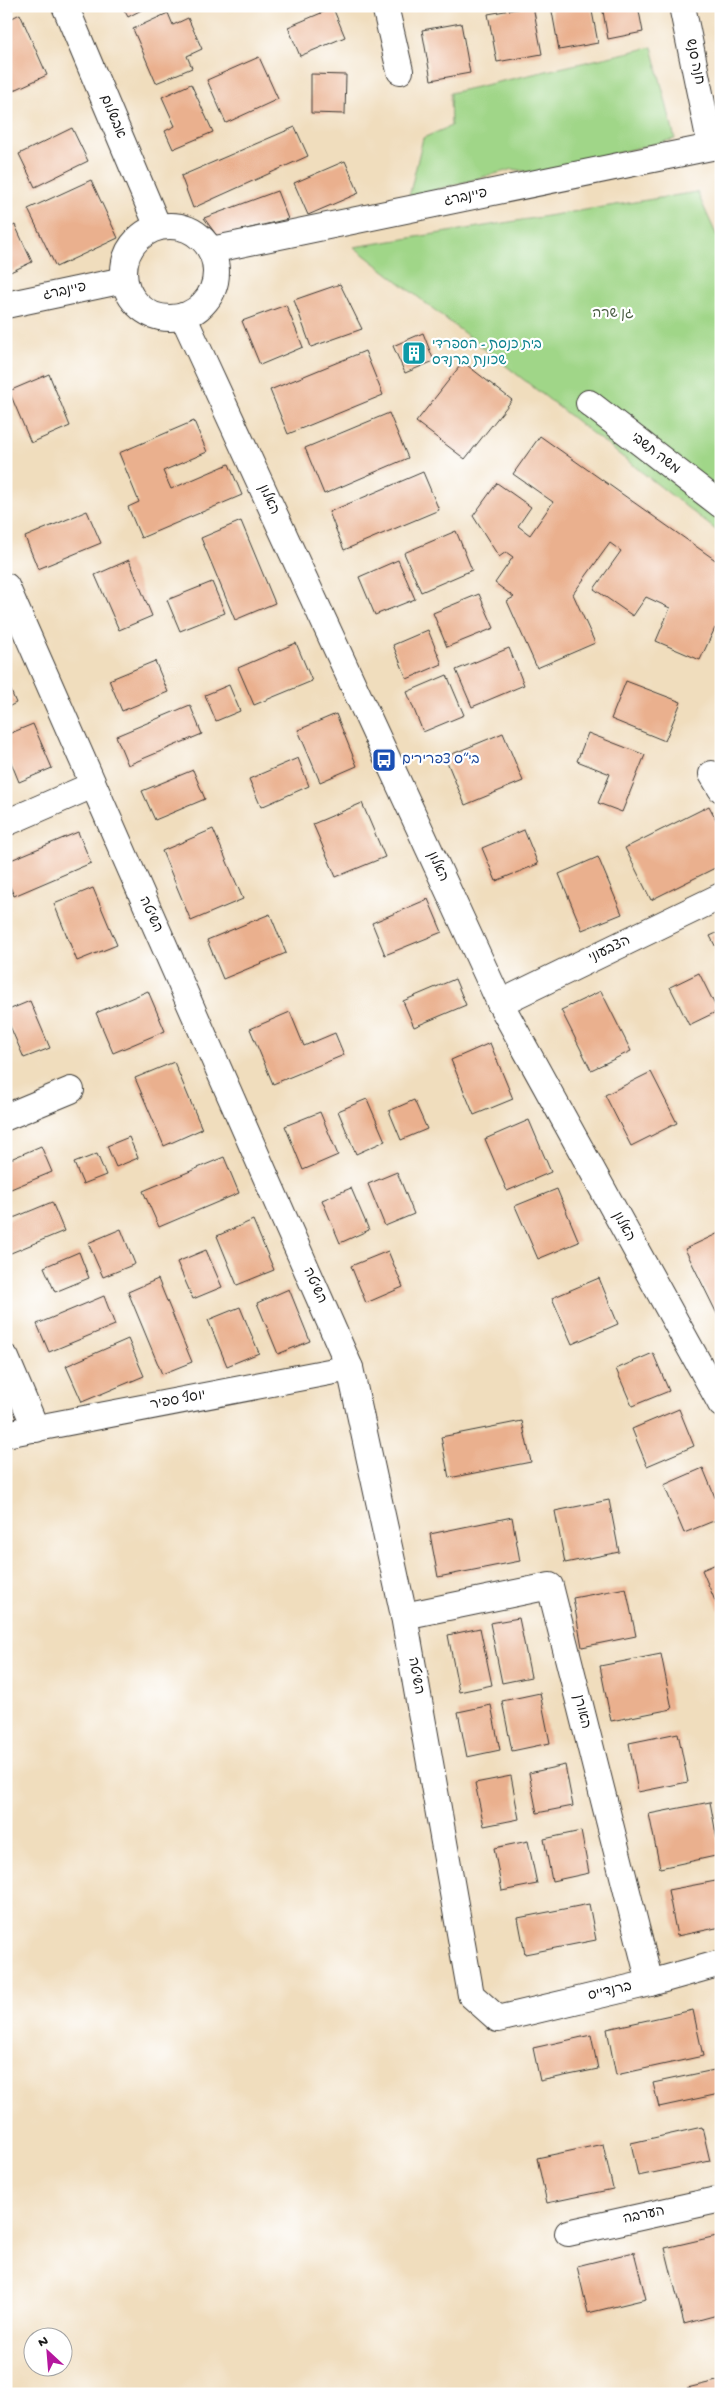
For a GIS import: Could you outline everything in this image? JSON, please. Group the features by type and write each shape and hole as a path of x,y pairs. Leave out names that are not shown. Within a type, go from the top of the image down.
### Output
{"street":[{"name":"אבשלום","path":"65,6 158,227"},
{"path":"385,6 400,70"},
{"name":"חנה סנש","path":"682,6 716,146"},
{"name":"פיינברג","path":"211,250 716,146"},
{"path":"174,226 189,230 202,238 211,250 216,276 212,290 205,301 195,310 183,316 168,318 153,315 139,306 130,295 124,280 126,260 135,242 146,232 158,227 174,226"},
{"name":"פיינברג","path":"6,305 124,280"},
{"name":"האלון","path":"183,316 500,1003 721,1404"},
{"name":"משה תשבי","path":"589,403 721,505"},
{"name":"השיטה","path":"6,586 350,1368 404,1616 471,1996 498,2019"},
{"path":"6,823 93,785"},
{"name":"הצבעוני","path":"500,1003 721,896"},
{"path":"6,1117 71,1090"},
{"path":"6,1358 36,1429"},
{"name":"יוסף ספיר","path":"6,1434 350,1368"},
{"name":"האורן","path":"404,1616 550,1586 650,1983"},
{"name":"ברנדייס","path":"498,2019 650,1983 721,1963"},
{"name":"הערבה","path":"568,2233 721,2199"}],"green space":[{"path":"652,47 675,139 533,173 513,169 409,197 423,138 451,126 450,93"},
{"name":"גן שרה","path":"697,192 721,245 721,534 354,247"}],"building":[{"path":"122,6 149,6 128,17"},
{"path":"533,6 542,54 497,62 488,14"},
{"path":"551,6 591,6 598,43 559,50"},
{"path":"602,6 638,6 643,32 608,39"},
{"path":"333,8 345,37 300,56 288,27"},
{"path":"168,13 173,25 188,18 202,49 187,56 192,68 156,83 133,29"},
{"path":"20,14 47,75 6,94 6,21"},
{"path":"461,23 470,73 431,80 422,30"},
{"path":"259,57 278,99 226,123 207,80"},
{"path":"311,74 346,75 345,114 311,113"},
{"path":"191,84 213,132 173,149 165,131 175,126 162,97"},
{"path":"295,127 308,156 193,208 181,176"},
{"path":"72,128 88,161 35,187 19,154"},
{"path":"345,161 359,193 308,215 294,183"},
{"path":"91,180 118,238 56,267 28,209"},
{"path":"277,191 288,219 217,236 204,218"},
{"path":"15,225 32,262 6,274 6,230"},
{"path":"340,284 362,329 311,347 294,300"},
{"path":"286,305 303,347 260,365 242,321"},
{"name":"בית כנסת - הספרדי שכונת ברנדס","path":"423,333 434,361 405,373 393,346"},
{"path":"365,351 383,395 288,434 270,390"},
{"path":"463,362 512,400 465,459 416,422"},
{"path":"49,374 70,426 31,443 9,391"},
{"path":"389,413 408,458 324,494 305,448"},
{"path":"194,421 207,452 163,471 171,489 229,464 242,495 141,538 128,507 139,502 119,453"},
{"path":"540,436 721,564 721,630 715,628 700,660 656,641 670,608 646,597 633,616 594,589 621,551 610,543 573,594 595,643 537,668 507,601 514,597 495,583 513,557 506,552 499,557 473,516 497,483 531,507 518,526 530,535 553,502 513,474"},
{"path":"423,472 439,510 344,550 329,512"},
{"path":"87,511 101,543 38,569 25,537"},
{"path":"241,521 275,603 235,620 201,538"},
{"path":"456,531 472,570 421,592 404,553"},
{"path":"129,560 152,616 119,630 95,575"},
{"path":"398,560 415,599 375,615 359,577"},
{"path":"212,582 225,613 180,631 167,600"},
{"path":"479,594 494,628 447,647 433,613"},
{"path":"428,630 442,664 407,679 393,645"},
{"path":"296,643 312,681 254,705 238,668"},
{"path":"509,648 524,685 472,707 456,670"},
{"path":"155,661 168,692 122,711 109,680"},
{"path":"447,675 464,715 423,732 407,692"},
{"path":"6,679 16,703 6,708"},
{"path":"626,681 681,702 665,741 611,719"},
{"path":"229,685 240,711 216,721 205,695"},
{"path":"190,705 202,734 128,765 116,736"},
{"path":"336,714 357,766 320,782 298,730"},
{"path":"33,724 52,768 19,782 6,750 6,735"},
{"path":"503,733 523,781 465,805 445,757"},
{"path":"588,733 645,755 622,812 598,803 610,774 577,761"},
{"path":"298,758 309,786 261,807 249,779"},
{"path":"193,770 205,799 155,820 142,791"},
{"path":"362,803 385,857 336,877 313,824"},
{"path":"709,806 721,829 721,865 651,900 625,848"},
{"path":"213,829 243,899 191,921 162,851"},
{"path":"524,830 538,864 496,881 482,848"},
{"path":"78,832 91,863 14,896 6,877 6,862"},
{"path":"598,857 622,914 582,930 559,874"},
{"path":"93,888 117,945 77,961 54,904"},
{"path":"428,899 442,932 385,955 372,923"},
{"path":"270,914 286,953 223,979 207,940"},
{"path":"721,931 721,957 710,936"},
{"path":"699,973 718,1011 689,1025 670,987"},
{"path":"455,979 466,1005 414,1027 403,1001"},
{"path":"148,991 165,1031 113,1053 96,1013"},
{"path":"601,991 631,1051 591,1070 561,1010"},
{"path":"30,1001 50,1048 24,1058 6,1017 6,1011"},
{"path":"290,1012 304,1046 335,1033 344,1055 273,1084 250,1029"},
{"path":"490,1043 513,1099 474,1115 451,1060"},
{"path":"174,1062 202,1129 164,1146 135,1078"},
{"path":"651,1072 677,1123 631,1146 605,1095"},
{"path":"367,1099 385,1141 356,1154 338,1111"},
{"path":"414,1100 427,1129 401,1140 389,1111"},
{"path":"320,1112 338,1155 303,1170 285,1126"},
{"path":"529,1120 551,1172 507,1191 485,1139"},
{"path":"129,1137 138,1158 116,1167 107,1146"},
{"path":"41,1146 52,1172 6,1191 6,1161"},
{"path":"97,1154 106,1175 83,1184 74,1163"},
{"path":"224,1157 239,1193 159,1227 143,1191"},
{"path":"397,1172 414,1214 385,1226 368,1184"},
{"path":"351,1188 369,1230 340,1243 322,1200"},
{"path":"557,1189 579,1242 538,1259 515,1206"},
{"path":"52,1202 64,1231 6,1255 6,1221"},
{"path":"253,1220 274,1270 237,1285 217,1236"},
{"path":"121,1229 135,1264 103,1277 88,1243"},
{"path":"721,1232 721,1322 685,1249"},
{"path":"206,1250 222,1287 193,1299 177,1262"},
{"path":"388,1251 403,1287 366,1303 351,1266"},
{"path":"79,1252 89,1278 55,1292 44,1267"},
{"path":"599,1278 618,1324 572,1344 552,1298"},
{"path":"158,1279 192,1362 162,1374 128,1292"},
{"path":"289,1289 310,1341 278,1354 257,1303"},
{"path":"104,1296 115,1325 49,1352 37,1324"},
{"path":"240,1307 259,1353 227,1366 208,1320"},
{"path":"128,1339 144,1376 82,1402 66,1366"},
{"path":"653,1353 669,1391 632,1406 616,1369"},
{"path":"679,1409 694,1446 647,1466 632,1429"},
{"path":"522,1421 531,1462 449,1478 441,1437"},
{"path":"703,1468 721,1512 721,1518 684,1533 664,1485"},
{"path":"609,1500 619,1552 565,1563 555,1511"},
{"path":"512,1517 520,1561 438,1577 430,1534"},
{"path":"721,1562 721,1615 702,1570"},
{"path":"626,1588 636,1636 582,1647 573,1598"},
{"path":"519,1618 531,1677 502,1683 490,1623"},
{"path":"480,1628 492,1685 459,1692 448,1635"},
{"path":"661,1654 672,1709 611,1721 600,1666"},
{"path":"540,1693 550,1743 512,1751 502,1701"},
{"path":"491,1705 500,1750 467,1757 458,1712"},
{"path":"678,1733 688,1782 638,1792 629,1743"},
{"path":"565,1765 573,1806 537,1813 529,1773"},
{"path":"511,1776 519,1819 484,1826 475,1783"},
{"path":"710,1802 720,1855 660,1868 649,1814"},
{"path":"581,1831 589,1873 552,1881 544,1839"},
{"path":"528,1841 537,1884 502,1891 494,1848"},
{"path":"721,1880 721,1927 677,1936 668,1890"},
{"path":"589,1904 596,1940 525,1954 518,1918"},
{"path":"693,2010 703,2056 616,2075 607,2029"},
{"path":"591,2035 598,2069 540,2081 533,2048"},
{"path":"714,2070 719,2094 659,2107 653,2083"},
{"path":"702,2127 710,2161 638,2176 631,2143"},
{"path":"603,2144 613,2189 547,2203 537,2158"},
{"path":"721,2235 721,2314 684,2324 665,2248"},
{"path":"634,2252 646,2299 588,2313 577,2266"},
{"path":"721,2380 721,2394 689,2394 687,2388"}],"place":[{"name":"בית כנסת - הספרדי שכונת ברנדס","path":"414,353"},
{"name":"בי״ס צפרירים","path":"384,760"}]}
